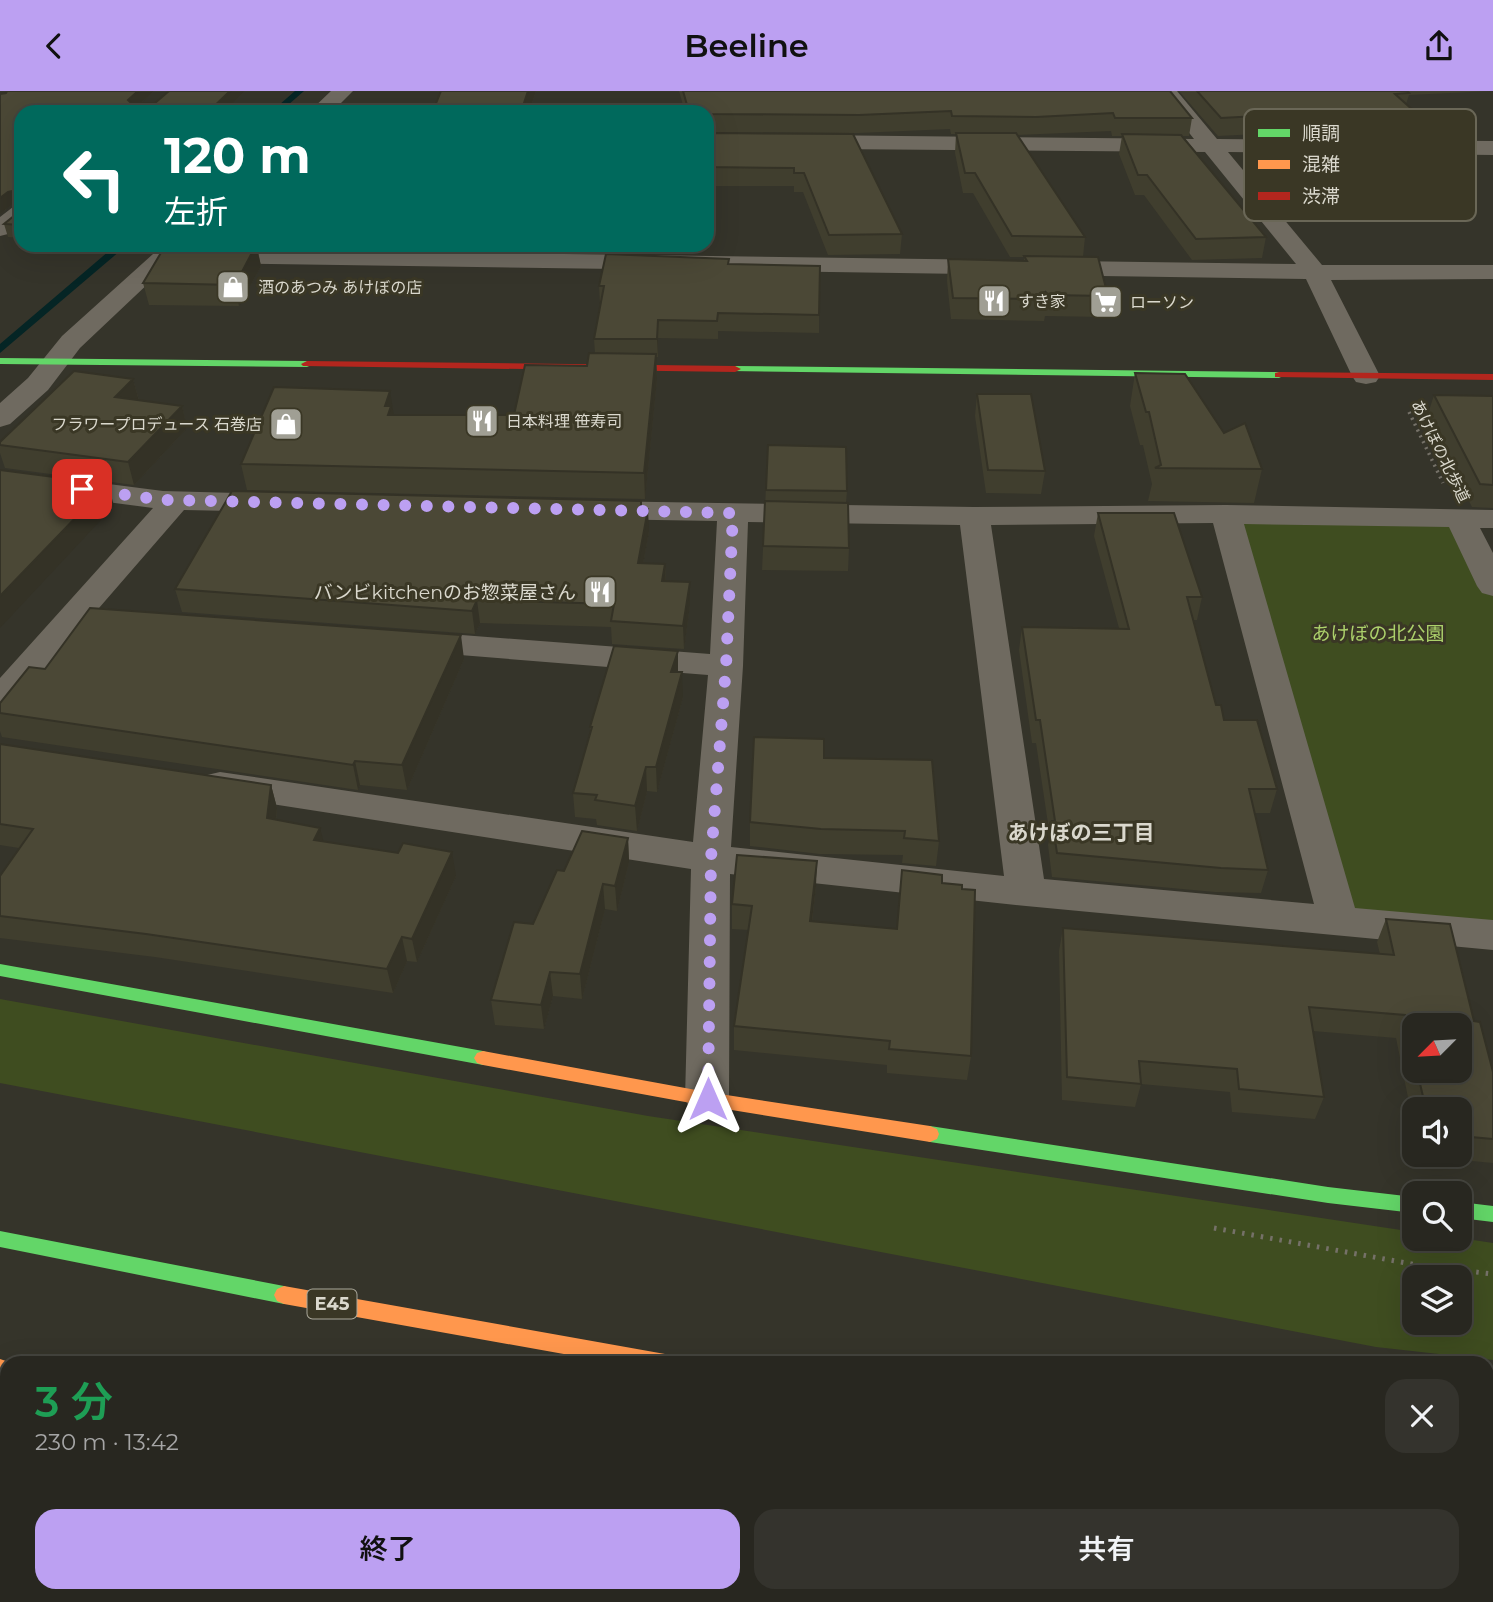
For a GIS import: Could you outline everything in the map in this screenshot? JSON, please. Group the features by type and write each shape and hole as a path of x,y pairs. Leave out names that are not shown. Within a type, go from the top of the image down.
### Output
{"main road":[{"path":"5,361 1493,377"},
{"path":"0,970 708,1099 1328,1195 1402,1204"},
{"path":"1472,1211 1493,1214"},
{"name":"E45","path":"0,1239 185,1277 626,1356"}],"street":[{"path":"328,105 343,91"},
{"path":"1166,91 1244,183"},
{"path":"714,141 1244,146"},
{"path":"0,229 14,218"},
{"path":"1274,221 1315,272 1366,376"},
{"path":"0,418 38,384 71,342 170,252"},
{"path":"276,252 1315,272 1493,272"},
{"path":"0,479 176,500 302,503"},
{"path":"0,700 176,500"},
{"path":"566,509 974,516 1226,514 1493,519"},
{"path":"708,1099 711,858 726,666 733,513"},
{"path":"1226,514 1339,922"},
{"path":"974,516 1026,892"},
{"path":"1460,518 1493,586"},
{"path":"75,615 158,622"},
{"path":"380,639 726,666"},
{"path":"191,780 711,858 1026,892 1493,935"}],"path":[{"name":"あけぼの北歩道","path":"1405,403 1460,518"}],"green space":[{"name":"あけぼの北公園","path":"1226,514 1460,518 1493,586 1493,935 1339,922"},
{"path":"0,999 648,1116 1402,1230 1402,1251 1472,1251 1472,1240 1493,1243 1493,1356 1457,1356 1376,1347 0,1083"}],"building":[{"path":"138,91 128,100 131,103 155,103 169,91 230,91 215,105 14,105 14,191 0,198 0,94"},
{"path":"441,91 528,91 523,105 435,105"},
{"path":"683,91 1170,91 1192,118 1115,118 1113,113 1036,117 952,116 951,111 859,115 714,114 714,105 687,105"},
{"path":"1197,91 1407,91 1409,93 1395,94 1412,109 1244,109 1244,117 1221,118"},
{"path":"714,133 853,134 902,234 829,235 804,173 794,173 794,168 714,167"},
{"path":"956,133 1016,133 1085,237 1012,236 975,173 965,173"},
{"path":"1122,134 1181,135 1244,211 1244,221 1253,221 1266,237 1196,239 1147,175 1138,175"},
{"path":"14,216 14,225 4,224"},
{"path":"161,252 252,252 235,285 143,283"},
{"path":"606,254 729,259 728,264 820,266 819,315 718,313 717,321 658,320 657,339 594,339 604,286 599,286"},
{"path":"1024,256 1098,257 1108,296 1048,295 1045,291 1047,299 953,298 948,259 1027,261"},
{"path":"589,353 656,354 644,473 241,464 274,387 390,391 385,406 391,406 388,415 514,415 525,365 587,366"},
{"path":"74,371 133,379 115,397 182,406 128,462 0,445 0,442"},
{"path":"1135,373 1185,374 1224,433 1245,423 1262,469 1155,468 1161,465 1149,412 1146,412"},
{"path":"977,394 1031,394 1045,471 988,470"},
{"path":"1434,395 1493,396 1493,485 1480,484"},
{"path":"768,445 846,447 847,491 766,490"},
{"path":"0,470 108,484 0,596"},
{"path":"232,491 641,501 641,508 648,509 638,563 665,564 662,581 690,582 683,626 611,621 614,604 477,600 472,611 175,589"},
{"path":"765,501 848,503 849,548 763,546"},
{"path":"1098,513 1174,513 1202,597 1187,597 1216,705 1221,705 1224,720 1257,720 1277,789 1249,789 1268,870 1057,853 1040,720 1036,720 1022,627 1129,629"},
{"path":"90,608 461,635 402,765 355,761 353,765 0,713 0,703 29,667 45,669"},
{"path":"614,646 678,651 671,672 682,672 656,767 646,767 635,806 595,800 597,795 573,793"},
{"path":"754,737 824,739 824,758 932,760 939,841 904,838 905,831 821,829 750,822"},
{"path":"0,744 271,785 267,818 320,828 314,840 398,853 403,843 452,852 412,939 402,937 387,969 0,916 0,876 33,829 0,824"},
{"path":"582,831 628,838 615,886 603,884 580,974 550,972 541,1005 491,1000 514,922 533,924 557,870 564,871"},
{"path":"737,855 817,861 810,921 897,929 902,870 942,875 942,883 962,885 962,889 975,890 971,1056 889,1049 890,1041 734,1026 752,906 732,904"},
{"path":"1386,919 1450,924 1474,1021 1480,1022 1493,1072 1493,1139 1472,1137 1472,1097 1423,1097 1420,1083 1472,1083 1472,1013 1402,1015 1309,1007 1324,1097 1239,1089 1237,1069 1139,1061 1141,1084 1067,1077 1063,928 1394,955"}],"waterway":[{"path":"283,105 300,91"},
{"path":"0,350 114,252"}],"traffic: fast":[{"path":"0,361 307,364"},
{"path":"735,369 1279,375"},
{"path":"0,970 483,1058"},
{"path":"930,1134 1328,1195 1402,1204"},
{"path":"1472,1211 1493,1214"},
{"path":"0,1239 284,1295"}],"traffic: slow":[{"path":"483,1058 707,1099 930,1134"},
{"path":"284,1295 626,1356"}],"traffic: jam":[{"path":"307,364 735,369"},
{"path":"1279,375 1493,377"}],"place":[{"name":"酒のあつみ あけぼの店","path":"233,287"},
{"name":"すき家","path":"994,301"},
{"name":"ローソン","path":"1106,302"},
{"name":"日本料理 笹寿司","path":"482,421"},
{"name":"フラワープロデュース 石巻店","path":"286,424"},
{"name":"バンビkitchenのお惣菜屋さん","path":"600,592"}],"district":[{"name":"あけぼの三丁目","path":"1081,833"}],"route":[{"path":"82,489 163,500 733,513 726,666 711,858 708,1099"}]}
